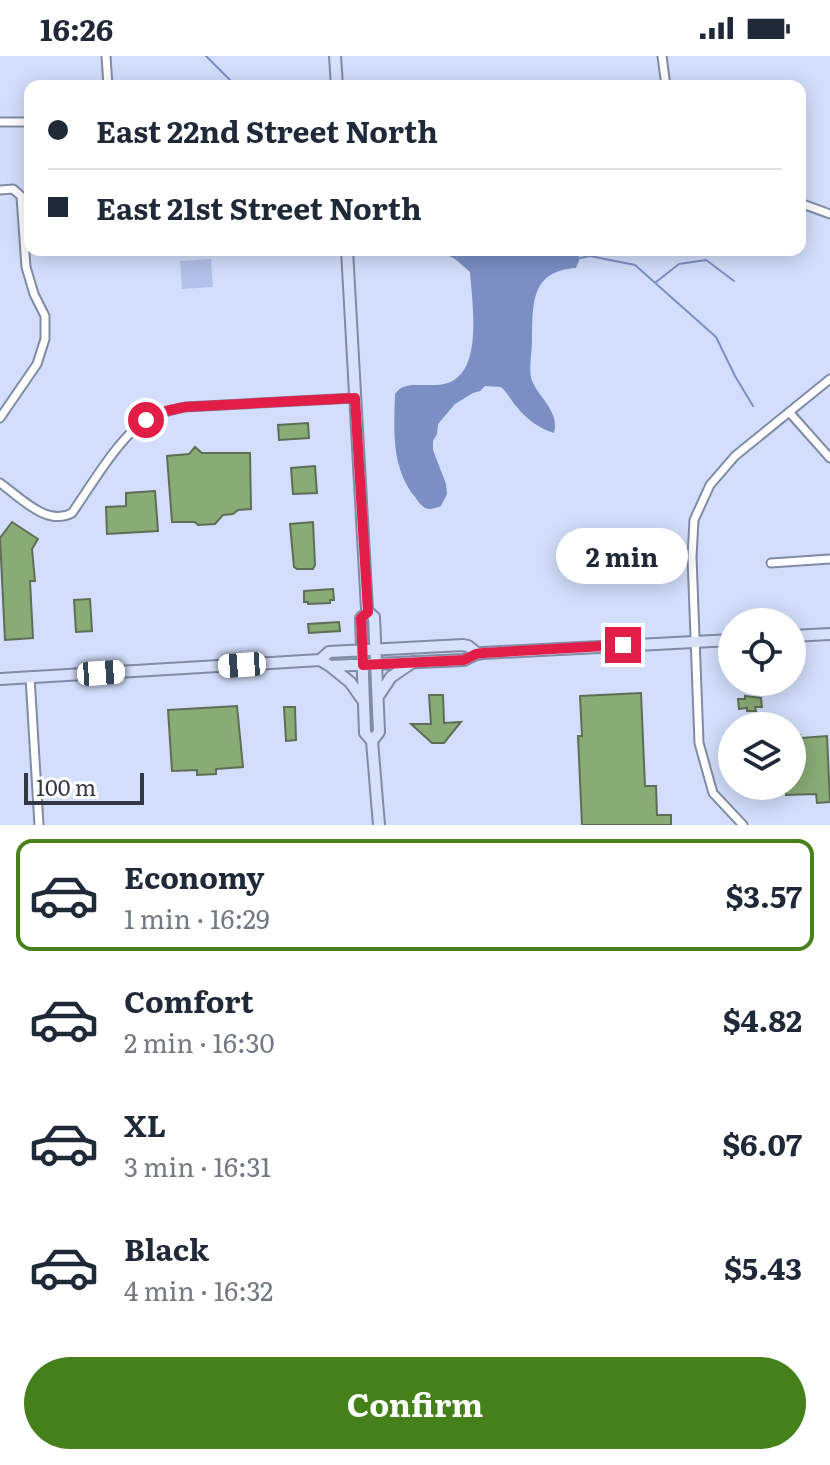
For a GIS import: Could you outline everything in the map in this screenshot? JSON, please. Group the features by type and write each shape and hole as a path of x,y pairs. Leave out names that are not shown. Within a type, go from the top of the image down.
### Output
{"main road":[{"path":"335,56 337,80"},
{"path":"347,256 368,612 374,617 379,732 372,741"},
{"path":"368,612 361,618 365,733 372,741 379,825"},
{"path":"806,635 830,634"},
{"path":"330,666 464,660 478,654 718,641"},
{"path":"320,660 329,652 463,645 478,654"},
{"path":"0,679 320,660 350,682 364,701"},
{"path":"378,697 391,677 414,662"}],"street":[{"path":"106,56 108,80"},
{"path":"662,56 665,80"},
{"path":"0,122 24,122"},
{"path":"0,190 13,189 21,196 24,239"},
{"path":"806,205 830,214"},
{"path":"0,418 37,364 45,339 45,316 34,294 25,256"},
{"path":"743,825 713,793 699,743 692,557 694,520 710,485 735,456 830,379"},
{"path":"0,483 41,512 58,518 72,513 123,441 146,420 166,411 185,407 355,398"},
{"path":"790,413 830,458"},
{"path":"771,563 830,559"},
{"path":"30,677 39,825"}],"shaded area":[{"path":"449,256 580,258 576,268 550,275 542,283 534,302 531,378 554,417 554,433 529,420 501,387 485,386 473,393 455,404 438,424 433,450 447,494 441,506 429,509 421,504 407,485 398,461 395,394 407,386 439,385 454,380 469,360 473,330 470,272"},
{"path":"211,259 213,287 182,289 180,261"}],"building":[{"path":"308,423 309,438 279,440 278,425"},
{"path":"195,447 202,453 250,453 251,509 223,515 215,524 172,522 167,456 189,454"},
{"path":"315,466 317,493 293,494 291,468"},
{"path":"155,491 158,531 107,534 106,507 126,506 126,493"},
{"path":"12,522 38,539 32,549 35,581 30,581 33,638 5,640 0,538"},
{"path":"313,522 315,565 313,569 297,569 294,567 290,524"},
{"path":"333,589 334,600 330,603 304,602 304,591"},
{"path":"90,599 92,631 76,632 74,600"},
{"path":"339,622 340,631 309,633 308,624"},
{"path":"641,693 645,786 656,786 657,815 671,815 671,825 582,825 578,736 582,736 580,696"},
{"path":"429,695 443,695 444,723 461,722 444,743 432,743 411,724 431,724"},
{"path":"745,696 761,698 762,707 755,707 756,711 739,709 738,699 745,699"},
{"path":"237,706 243,767 216,769 216,774 197,775 197,770 172,771 168,710"},
{"path":"284,707 295,707 296,740 286,741"},
{"path":"827,736 830,802 817,803 816,794 806,794 806,738"}],"waterway":[{"path":"206,56 230,80"},
{"path":"580,258 590,256 635,265 716,337 753,406"},
{"path":"656,282 679,264 706,260 734,281"}],"route":[{"path":"146,420 185,407 355,398 368,612 361,618 363,665 464,660 483,653 623,645"}]}
